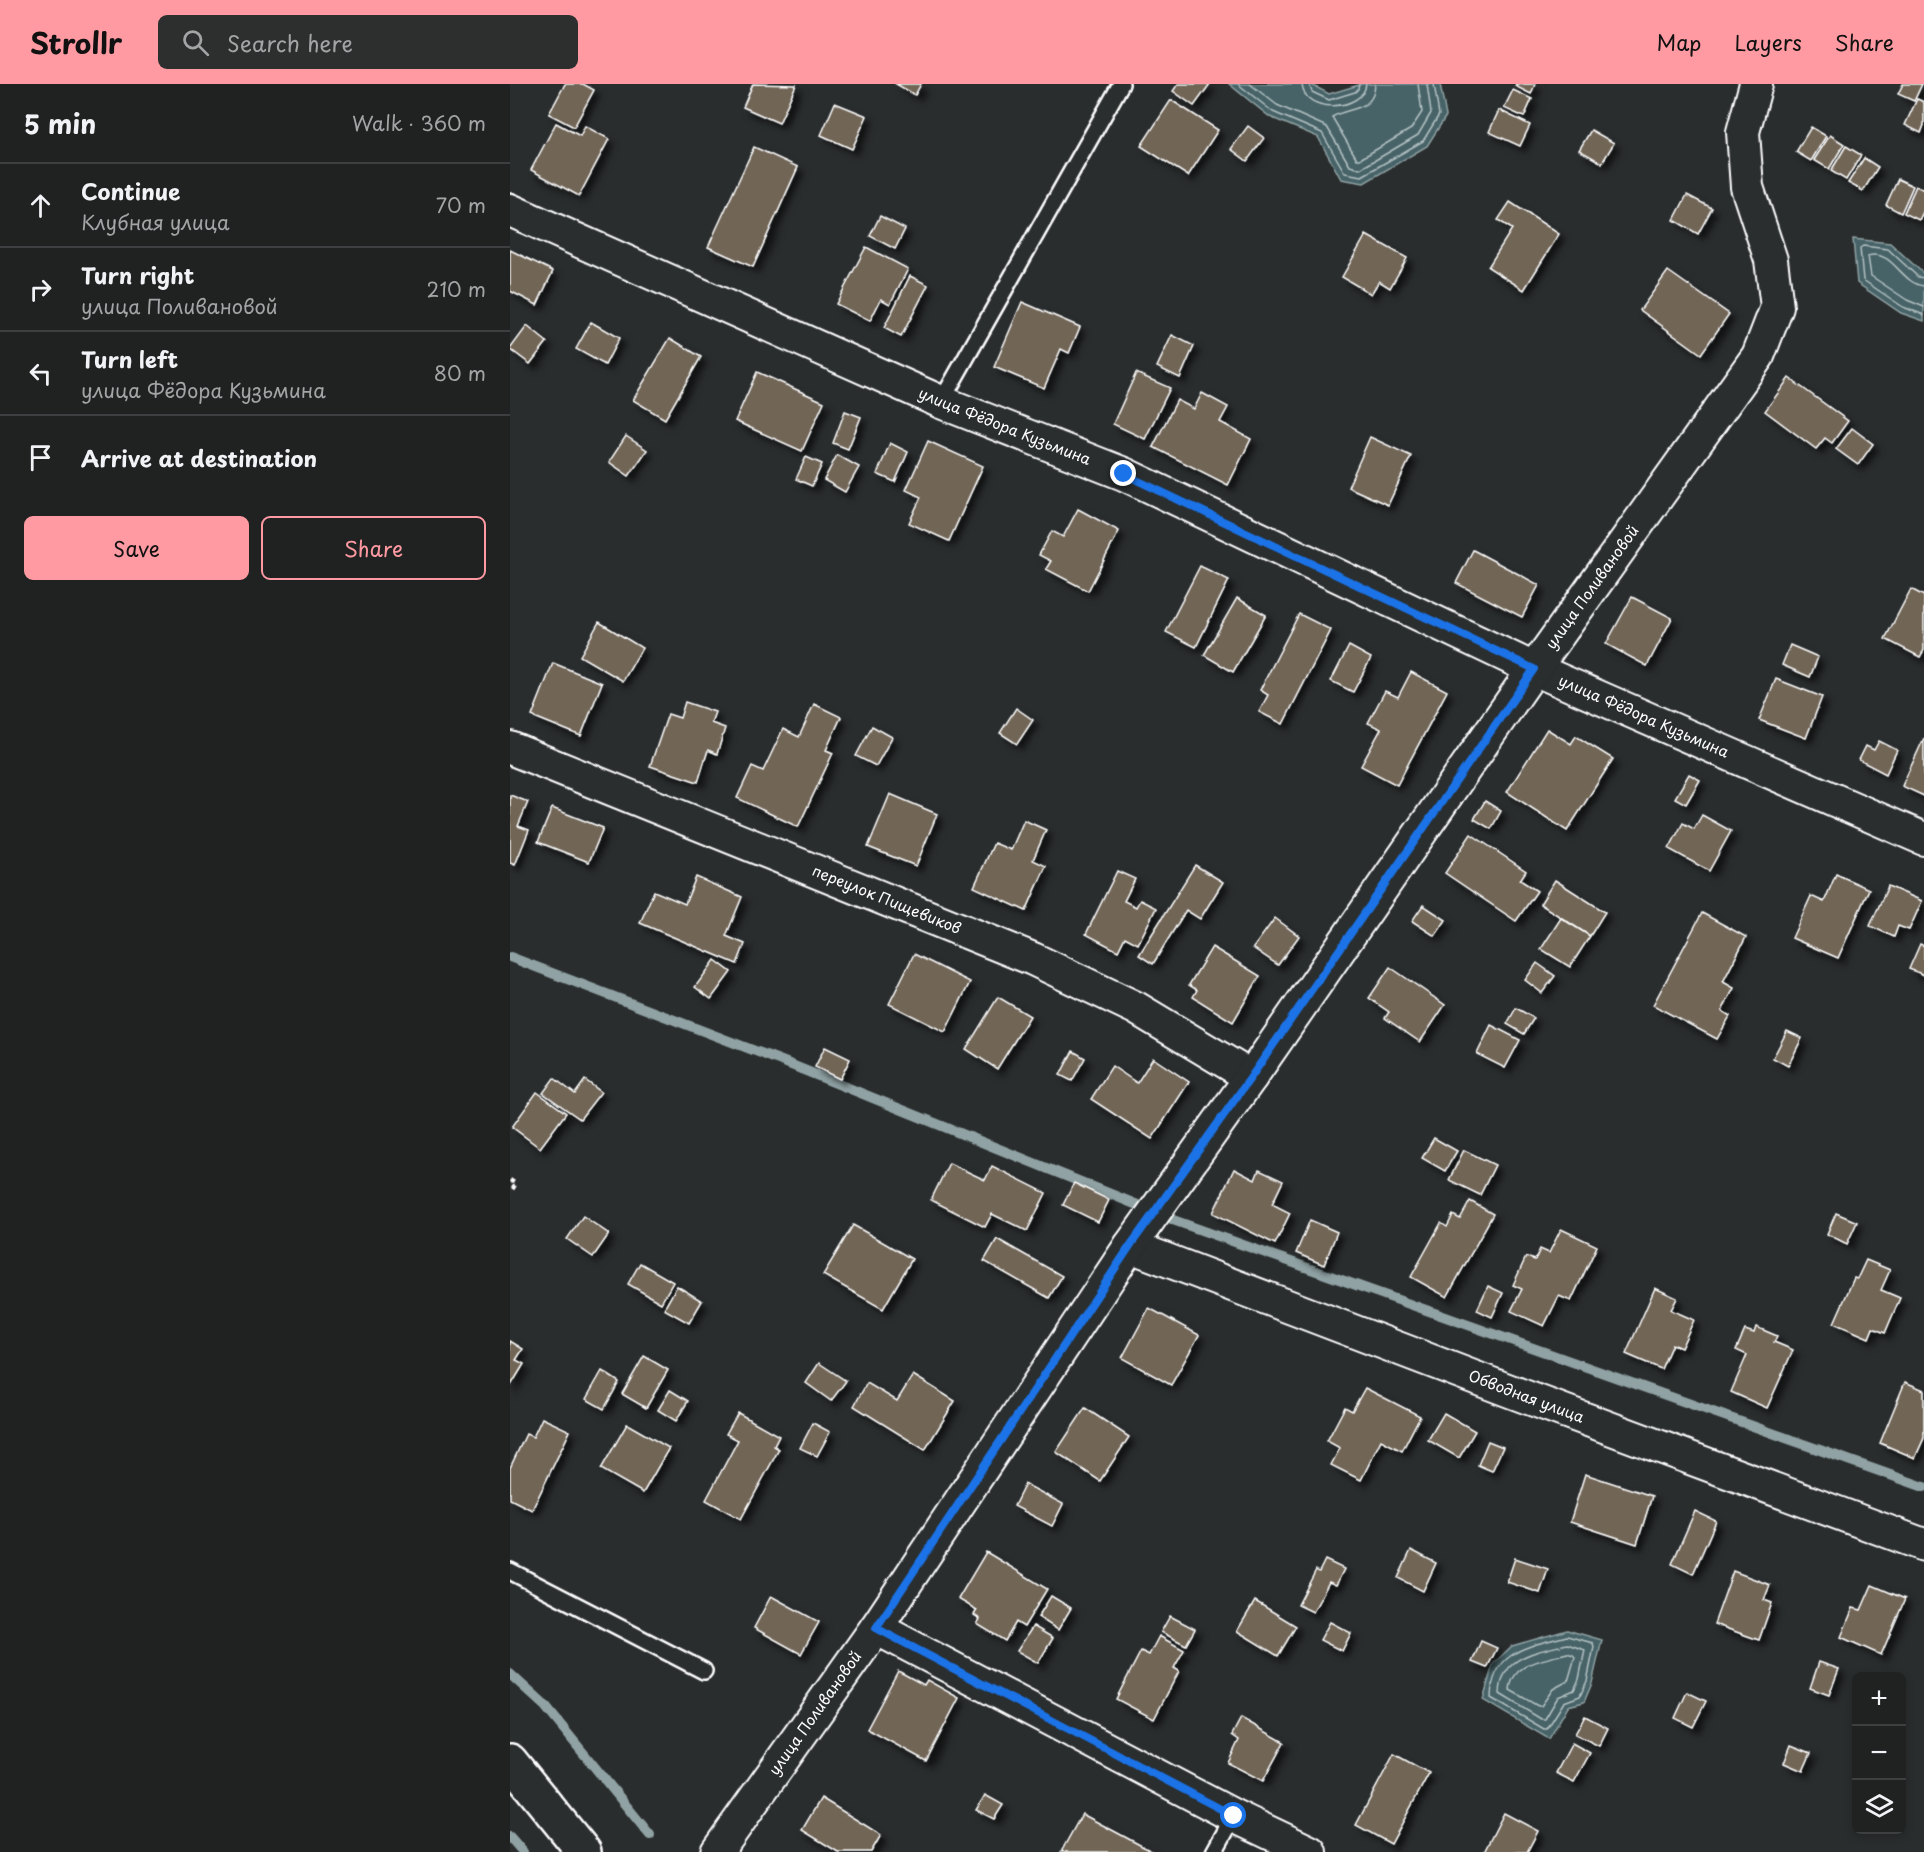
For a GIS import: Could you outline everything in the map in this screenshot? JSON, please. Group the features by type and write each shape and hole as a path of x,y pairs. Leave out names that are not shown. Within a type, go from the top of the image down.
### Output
{"street":[{"name":"улица Поливановой","path":"717,1852 876,1628 1130,1246 1251,1077 1534,669 1758,356 1777,307 1771,260 1747,187 1743,132 1756,84"},
{"name":"улица Фёдора Кузьмина","path":"510,210 941,402 1124,474 1534,669 1924,839"},
{"name":"переулок Пищевиков","path":"510,748 1033,959 1136,1008 1251,1077"},
{"name":"Обводная улица","path":"1130,1246 1924,1545"},
{"path":"876,1628 1234,1816 1310,1852"},
{"path":"510,1761 584,1852"}],"lane":[{"path":"941,402 1121,84"},
{"path":"510,1571 704,1671"},
{"path":"1214,1852 1234,1816"}],"path":[{"path":"510,1180 516,1184 510,1193"}],"water":[{"path":"1229,84 1310,84 1329,94 1362,84 1440,84 1446,116 1427,146 1364,183 1341,179 1318,137 1270,117"},
{"path":"1853,239 1890,243 1924,274 1924,321 1901,313 1857,283"},
{"path":"1567,1630 1602,1640 1592,1683 1584,1702 1568,1706 1549,1739 1483,1700 1493,1664 1512,1646"}],"building":[{"path":"565,84 583,84 594,90 574,127 549,114"},
{"path":"753,84 796,85 779,123 743,107"},
{"path":"896,84 921,84 915,95"},
{"path":"1178,84 1210,84 1194,106 1173,91"},
{"path":"1516,84 1535,84 1531,94 1515,86"},
{"path":"1903,84 1922,84 1914,101 1898,94"},
{"path":"1513,90 1532,99 1524,117 1504,108"},
{"path":"1917,99 1924,102 1924,125 1921,133 1905,125"},
{"path":"1171,100 1218,130 1188,176 1141,146"},
{"path":"835,103 867,116 852,149 821,135"},
{"path":"1499,110 1530,125 1520,146 1489,132"},
{"path":"556,123 580,136 585,126 609,139 579,196 531,170"},
{"path":"1248,126 1264,138 1247,161 1231,149"},
{"path":"1811,127 1826,136 1811,161 1796,152"},
{"path":"1591,130 1614,143 1602,163 1579,150"},
{"path":"1830,135 1844,144 1829,169 1814,160"},
{"path":"1846,146 1861,155 1846,180 1831,171"},
{"path":"754,147 798,167 753,267 708,247"},
{"path":"1864,158 1878,167 1863,191 1848,183"},
{"path":"1898,179 1913,186 1901,213 1886,205"},
{"path":"1916,186 1924,190 1924,210 1919,220 1904,213"},
{"path":"1687,195 1712,208 1698,234 1674,220"},
{"path":"1510,202 1559,234 1524,290 1488,267 1512,229 1498,220"},
{"path":"880,216 905,229 895,249 870,236"},
{"path":"1366,235 1407,258 1390,288 1379,281 1371,294 1342,277"},
{"path":"866,247 908,269 890,304 881,299 870,321 836,304"},
{"path":"510,250 553,271 537,305 510,291"},
{"path":"1668,271 1729,314 1701,354 1640,310"},
{"path":"910,276 928,285 901,337 884,328"},
{"path":"1022,302 1080,327 1069,353 1061,349 1044,388 994,367"},
{"path":"591,322 619,338 605,365 576,349"},
{"path":"527,326 547,342 530,364 510,349"},
{"path":"1172,335 1194,346 1180,378 1157,367"},
{"path":"670,338 701,357 665,419 633,400"},
{"path":"757,372 824,402 802,451 735,421"},
{"path":"1136,373 1170,388 1145,439 1113,424"},
{"path":"1789,378 1848,421 1832,443 1825,438 1816,449 1765,411"},
{"path":"1202,393 1228,407 1220,422 1251,439 1228,485 1153,447 1177,400 1194,409"},
{"path":"845,411 861,417 848,449 833,443"},
{"path":"1852,428 1873,444 1858,465 1836,449"},
{"path":"626,436 647,450 629,476 609,462"},
{"path":"1370,437 1411,456 1388,505 1348,487"},
{"path":"928,441 983,466 949,541 909,523 921,497 906,490"},
{"path":"890,443 908,452 895,482 877,474"},
{"path":"837,455 859,467 845,492 824,480"},
{"path":"806,457 822,464 812,486 796,479"},
{"path":"1078,509 1119,531 1088,591 1046,569 1051,561 1039,555 1052,531 1063,537"},
{"path":"1473,550 1539,585 1522,617 1456,583"},
{"path":"1200,566 1229,580 1196,647 1166,632"},
{"path":"1911,589 1924,596 1924,650 1920,657 1885,639"},
{"path":"1632,597 1672,618 1647,666 1606,644"},
{"path":"1237,598 1266,615 1233,672 1204,655"},
{"path":"1299,614 1331,630 1283,724 1259,712 1268,695 1260,690"},
{"path":"599,622 642,648 623,681 580,656"},
{"path":"1790,645 1818,657 1810,677 1782,665"},
{"path":"1349,646 1371,658 1353,692 1331,681"},
{"path":"553,663 602,683 581,736 532,716"},
{"path":"1411,672 1447,691 1397,785 1361,766 1381,729 1368,723 1385,691 1398,697"},
{"path":"1776,679 1822,697 1806,738 1759,720"},
{"path":"685,702 715,712 711,723 725,728 717,754 708,750 698,782 650,766 668,714 680,718"},
{"path":"814,704 841,717 826,750 833,753 798,827 737,798 752,766 763,771 783,729 799,737"},
{"path":"1016,708 1033,720 1017,744 1000,733"},
{"path":"872,726 892,737 876,766 856,756"},
{"path":"1547,729 1571,744 1576,736 1613,759 1567,831 1507,792"},
{"path":"1924,738 1924,796 1902,786"},
{"path":"1879,741 1897,750 1886,774 1859,760 1866,746 1874,750"},
{"path":"1689,774 1700,780 1686,804 1675,798"},
{"path":"890,794 937,814 916,866 868,847"},
{"path":"510,795 528,802 518,826 529,830 515,865 510,863"},
{"path":"1485,801 1501,811 1491,829 1474,819"},
{"path":"552,808 603,828 589,862 538,842"},
{"path":"1702,815 1731,831 1709,871 1669,849 1683,823 1694,829"},
{"path":"1024,820 1046,830 1033,860 1046,866 1026,911 974,887 994,843 1011,850"},
{"path":"1471,834 1526,871 1520,880 1537,891 1516,921 1445,873"},
{"path":"1195,865 1223,882 1200,919 1186,910 1153,964 1139,955"},
{"path":"1117,871 1135,879 1124,901 1136,907 1140,900 1156,908 1138,944 1125,937 1118,951 1086,934"},
{"path":"1836,874 1869,889 1838,958 1792,938 1811,896 1824,902"},
{"path":"696,877 742,897 726,936 745,944 737,964 640,923 654,891 685,904"},
{"path":"1555,880 1605,912 1590,936 1540,904"},
{"path":"1888,886 1922,901 1909,930 1898,926 1894,937 1870,926"},
{"path":"1423,905 1446,920 1435,936 1412,921"},
{"path":"1702,913 1746,937 1723,982 1734,988 1722,1011 1730,1016 1717,1039 1653,1005"},
{"path":"1275,918 1299,936 1278,965 1253,948"},
{"path":"1561,918 1590,936 1570,967 1541,949"},
{"path":"1920,944 1924,946 1924,975 1909,969"},
{"path":"1212,947 1260,976 1233,1022 1193,997 1197,990 1189,985"},
{"path":"914,954 970,982 945,1032 889,1004"},
{"path":"715,960 731,972 711,999 695,987"},
{"path":"1537,963 1555,976 1542,993 1525,980"},
{"path":"1390,967 1445,1005 1420,1042 1385,1018 1389,1012 1369,998"},
{"path":"998,997 1030,1016 997,1069 966,1049"},
{"path":"1516,1008 1534,1018 1524,1034 1507,1024"},
{"path":"1491,1025 1520,1040 1505,1068 1477,1054"},
{"path":"1787,1031 1802,1038 1788,1066 1773,1058"},
{"path":"825,1047 850,1059 840,1079 815,1067"},
{"path":"1073,1051 1085,1058 1072,1081 1060,1075"},
{"path":"1153,1058 1189,1082 1152,1139 1091,1099 1112,1066 1137,1083"},
{"path":"554,1078 575,1094 585,1080 601,1092 580,1119 543,1093"},
{"path":"537,1092 566,1113 540,1148 512,1127"},
{"path":"1434,1138 1457,1151 1445,1171 1422,1158"},
{"path":"1464,1150 1495,1165 1480,1195 1449,1180"},
{"path":"949,1163 985,1180 992,1166 1046,1193 1027,1231 992,1214 985,1227 931,1200"},
{"path":"1234,1169 1255,1180 1259,1170 1283,1181 1272,1204 1290,1213 1275,1244 1213,1213"},
{"path":"1074,1183 1109,1200 1098,1222 1063,1205"},
{"path":"1470,1201 1493,1214 1447,1297 1411,1277 1441,1223 1447,1227 1453,1215 1460,1219"},
{"path":"1836,1213 1857,1222 1847,1244 1827,1234"},
{"path":"583,1216 609,1234 593,1257 567,1239"},
{"path":"1310,1220 1337,1232 1324,1265 1296,1253"},
{"path":"853,1225 912,1259 883,1309 823,1275"},
{"path":"1561,1229 1597,1246 1571,1301 1559,1296 1544,1326 1511,1311 1522,1289 1513,1285 1526,1257 1535,1260 1540,1249 1549,1253"},
{"path":"997,1239 1062,1276 1049,1298 984,1261"},
{"path":"1866,1260 1890,1270 1881,1290 1900,1298 1885,1333 1873,1328 1869,1338 1834,1323 1854,1278 1857,1279"},
{"path":"640,1263 673,1282 661,1303 628,1284"},
{"path":"677,1286 702,1301 689,1323 664,1309"},
{"path":"1488,1286 1503,1293 1492,1317 1477,1310"},
{"path":"1655,1288 1677,1298 1671,1310 1694,1320 1681,1348 1672,1344 1661,1369 1626,1354"},
{"path":"1149,1308 1199,1335 1171,1385 1122,1358"},
{"path":"1756,1327 1777,1336 1774,1342 1793,1350 1767,1408 1731,1392 1747,1355 1736,1350 1745,1330 1754,1333"},
{"path":"510,1341 523,1349 516,1360 524,1364 510,1387"},
{"path":"644,1356 668,1370 646,1408 622,1394"},
{"path":"819,1363 846,1381 831,1401 806,1383"},
{"path":"602,1371 619,1382 604,1409 586,1399"},
{"path":"913,1375 955,1401 925,1450 854,1406 867,1383 897,1401"},
{"path":"1905,1382 1924,1390 1924,1438 1915,1458 1880,1443"},
{"path":"1365,1388 1420,1416 1402,1451 1381,1440 1361,1480 1331,1465 1340,1448 1327,1441 1345,1407 1352,1411"},
{"path":"670,1390 688,1401 676,1421 658,1410"},
{"path":"1085,1408 1129,1437 1100,1481 1056,1452"},
{"path":"738,1413 779,1436 774,1446 779,1449 741,1519 706,1500 738,1440 726,1434"},
{"path":"1444,1413 1475,1431 1459,1458 1428,1440"},
{"path":"542,1418 570,1431 532,1510 510,1499 510,1468 526,1434 533,1437"},
{"path":"813,1423 830,1432 817,1456 800,1448"},
{"path":"627,1424 669,1448 643,1493 601,1469"},
{"path":"1488,1441 1503,1447 1492,1471 1478,1465"},
{"path":"1585,1474 1652,1496 1637,1544 1570,1522"},
{"path":"1025,1484 1063,1504 1052,1526 1014,1506"},
{"path":"1695,1511 1716,1521 1693,1574 1672,1564"},
{"path":"1411,1550 1436,1563 1423,1591 1398,1578"},
{"path":"986,1552 1047,1589 1024,1627 1016,1622 1005,1641 977,1624 980,1619 974,1615 977,1610 958,1599"},
{"path":"1515,1558 1548,1569 1540,1593 1507,1582"},
{"path":"1325,1560 1344,1569 1336,1585 1329,1582 1313,1612 1298,1605 1316,1570 1319,1572"},
{"path":"1733,1571 1770,1585 1764,1600 1772,1603 1759,1640 1714,1624"},
{"path":"1872,1585 1905,1599 1881,1655 1841,1637 1853,1608 1861,1610"},
{"path":"771,1596 819,1622 801,1654 754,1628"},
{"path":"1051,1596 1071,1608 1058,1630 1038,1617"},
{"path":"1255,1601 1296,1626 1278,1656 1237,1631"},
{"path":"1170,1616 1195,1629 1186,1645 1161,1632"},
{"path":"1330,1622 1351,1633 1342,1651 1320,1640"},
{"path":"1033,1626 1053,1638 1038,1663 1017,1651"},
{"path":"1159,1636 1184,1650 1174,1668 1179,1671 1154,1719 1116,1699 1141,1651 1149,1655"},
{"path":"1481,1641 1497,1648 1487,1668 1472,1662"},
{"path":"1819,1662 1839,1669 1829,1695 1810,1688"},
{"path":"898,1671 924,1685 927,1680 959,1698 926,1761 867,1729"},
{"path":"1687,1692 1706,1701 1693,1727 1675,1718"},
{"path":"1585,1716 1608,1728 1599,1746 1575,1734"},
{"path":"1241,1718 1284,1742 1263,1781 1228,1763 1239,1740 1232,1735"},
{"path":"1572,1743 1590,1753 1574,1782 1556,1773"},
{"path":"1791,1745 1811,1753 1803,1771 1784,1763"},
{"path":"1394,1754 1429,1773 1391,1844 1356,1825"},
{"path":"985,1795 1003,1805 994,1819 976,1810"},
{"path":"821,1798 881,1835 871,1852 838,1852 802,1830"},
{"path":"1504,1813 1538,1831 1527,1852 1484,1852"},
{"path":"1082,1814 1153,1852 1061,1852"}],"waterway":[{"path":"510,957 784,1062 1140,1206"},
{"path":"1173,1220 1924,1487"},
{"path":"510,1674 545,1706 650,1835"},
{"path":"510,1837 523,1852"}],"route":[{"path":"1124,474 1534,669 1251,1077 1130,1246 876,1628 1234,1816"}]}
